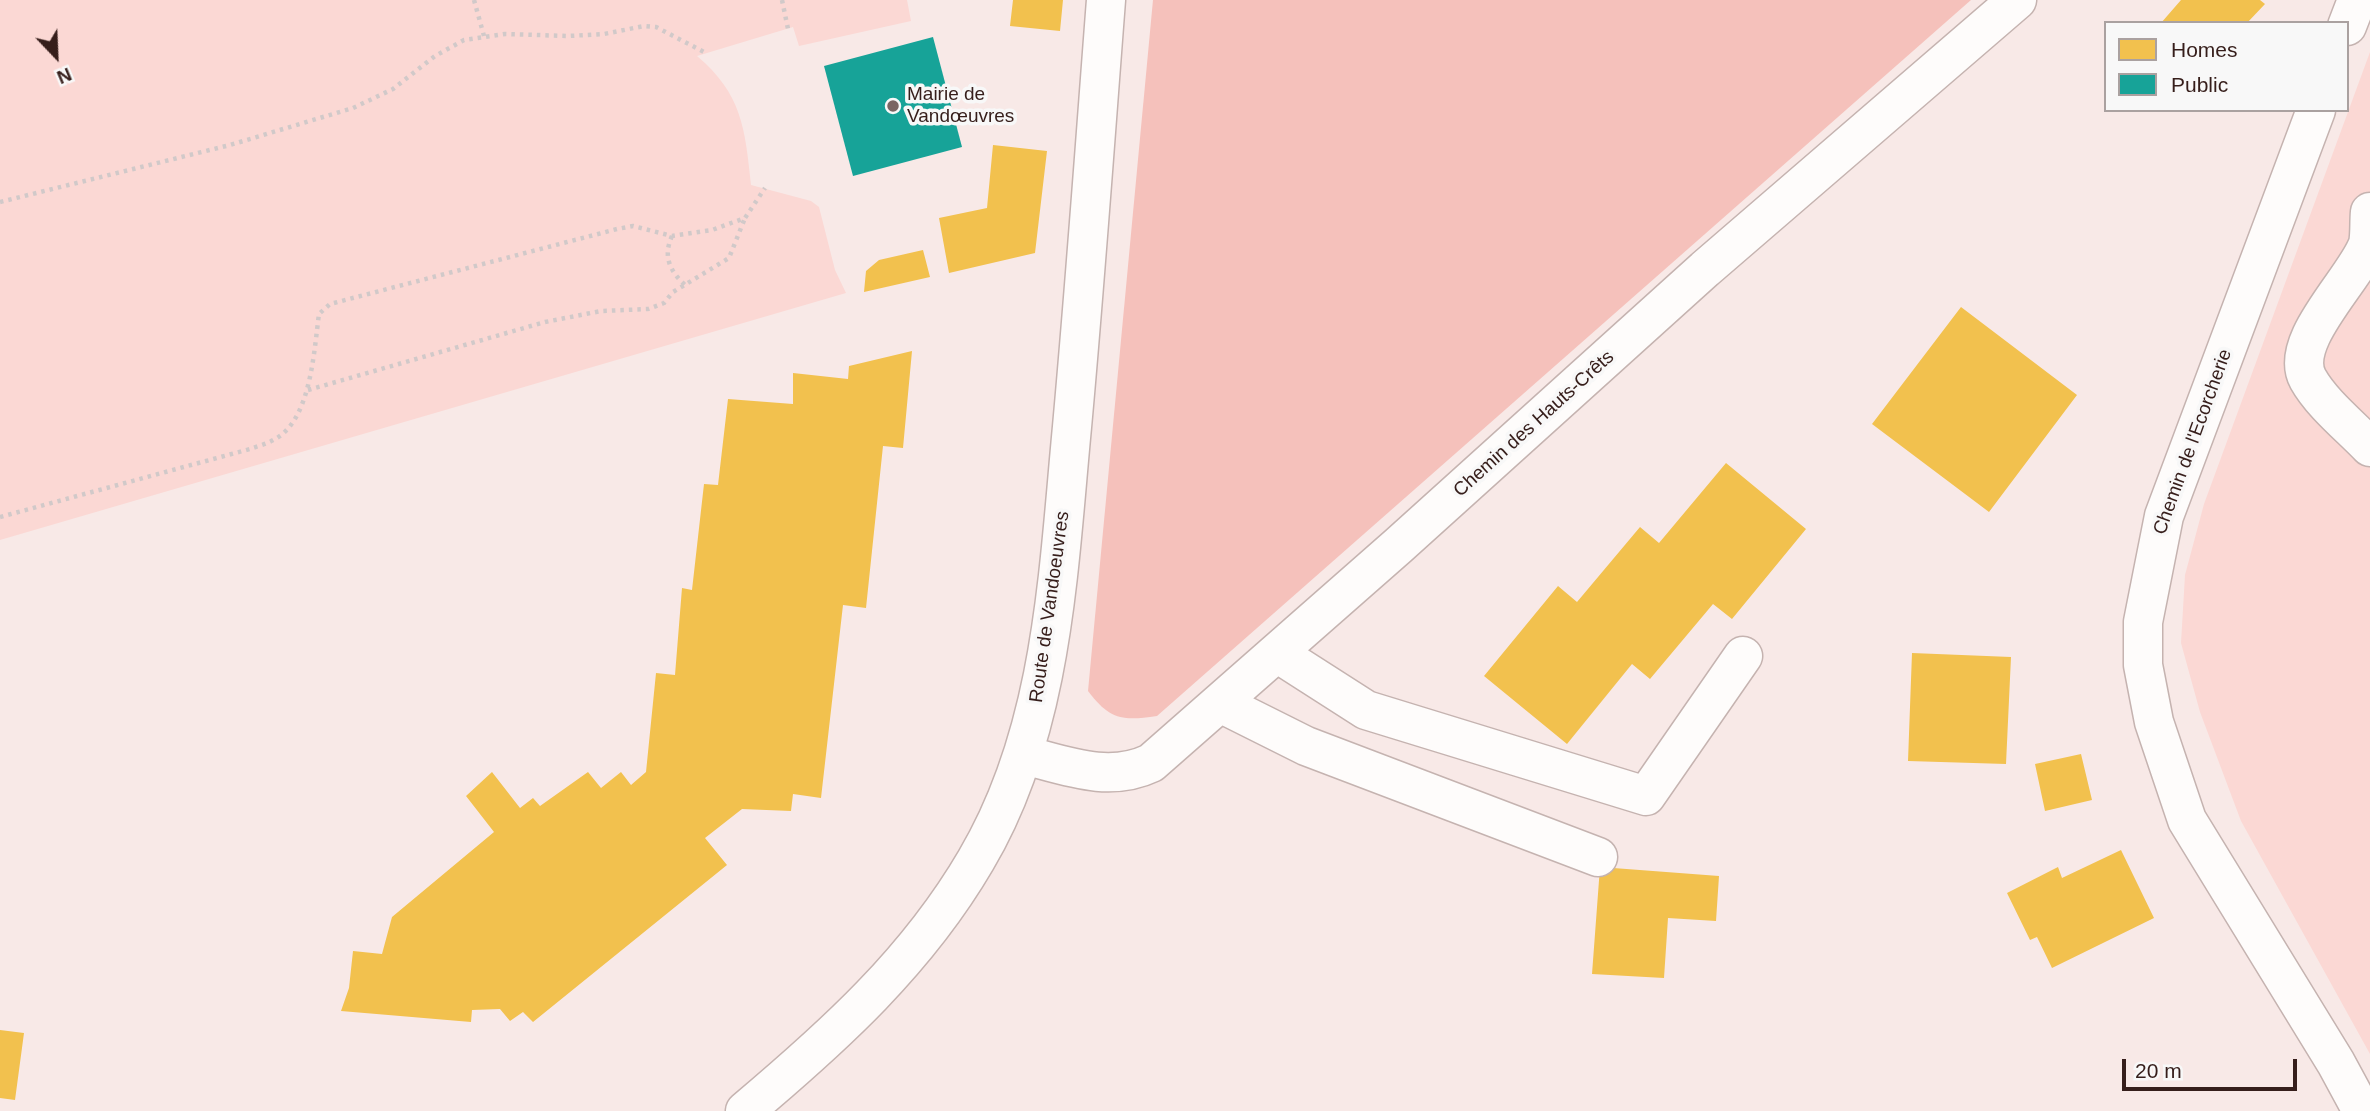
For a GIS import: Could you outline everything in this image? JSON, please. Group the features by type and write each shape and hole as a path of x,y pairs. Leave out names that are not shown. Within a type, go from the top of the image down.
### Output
{"street":[{"name":"Route de Vandoeuvres","path":"745,1111 861,1010 942,916 978,858 1024,755 1043,683 1059,558 1080,336 1106,0"},
{"name":"Chemin des Hauts-Crêts","path":"1024,755 1086,771 1112,774 1134,771 1151,763 1704,269 2017,0"},
{"path":"2349,21 2357,0"},
{"name":"Chemin de l'Ecorcherie","path":"2315,112 2164,516 2143,622 2143,665 2154,722 2187,820 2336,1063 2362,1111"},
{"path":"2370,212 2369,243 2351,276 2330,301 2305,355 2304,370 2316,391 2370,447"},
{"path":"1277,653 1366,710 1646,796 1743,656"},
{"path":"1220,703 1306,746 1598,857"}],"path":[{"path":"474,0 484,36"},
{"path":"782,0 788,29"},
{"path":"0,202 218,148 353,108 393,89 435,56 464,40 505,34 580,36 644,26 656,27 706,53"},
{"path":"308,390 545,322 601,311 648,309 664,303 685,285 729,258 746,218 765,188"},
{"path":"0,517 250,449 277,439 291,423 308,390 318,314 330,304 617,229 633,226 672,236 712,230 746,218"},
{"path":"672,236 666,249 669,264 673,274 685,285"}],"shaded area":[{"path":"0,0 907,0 911,21 799,46 793,27 697,56 724,84 739,113 751,185 811,201 819,207 835,270 846,293 0,540"},
{"path":"1153,0 1971,0 1157,716 1126,718 1110,713 1088,691"},
{"path":"2370,52 2370,1054 2241,821 2200,712 2181,643 2185,575 2204,504"}],"building: Homes":[{"path":"1013,0 1063,0 1060,31 1010,26"},
{"path":"2181,0 2260,0 2265,4 2249,21 2163,21"},
{"path":"993,145 1047,151 1035,253 949,273 939,218 987,208"},
{"path":"923,250 930,277 864,292 866,271 879,260"},
{"path":"1961,307 2077,395 1989,512 1872,424"},
{"path":"912,351 903,448 883,446 866,608 843,605 821,798 793,794 791,811 742,809 705,838 727,865 533,1022 523,1012 510,1021 500,1009 472,1010 471,1022 341,1011 349,988 353,951 382,954 392,917 494,832 466,796 492,772 520,808 533,798 540,806 588,772 601,788 621,772 631,785 646,772 656,673 675,675 682,588 692,590 704,484 718,485 728,399 793,404 793,373 848,379 849,366"},
{"path":"1726,463 1806,529 1732,619 1713,604 1650,679 1632,664 1567,744 1484,676 1558,586 1577,602 1640,527 1659,543"},
{"path":"1912,653 2011,657 2006,764 1908,761"},
{"path":"2081,754 2092,800 2045,811 2035,764"},
{"path":"2121,850 2154,918 2052,968 2037,937 2030,940 2007,893 2058,867 2062,878"},
{"path":"1600,867 1719,876 1716,921 1668,918 1664,978 1592,974"},
{"path":"0,1030 24,1033 15,1100 0,1098"}],"building: Public":[{"name":"Mairie de Vandœuvres","path":"933,37 962,147 853,176 824,66"}],"place":[{"name":"Mairie de Vandœuvres","path":"893,106"}]}
